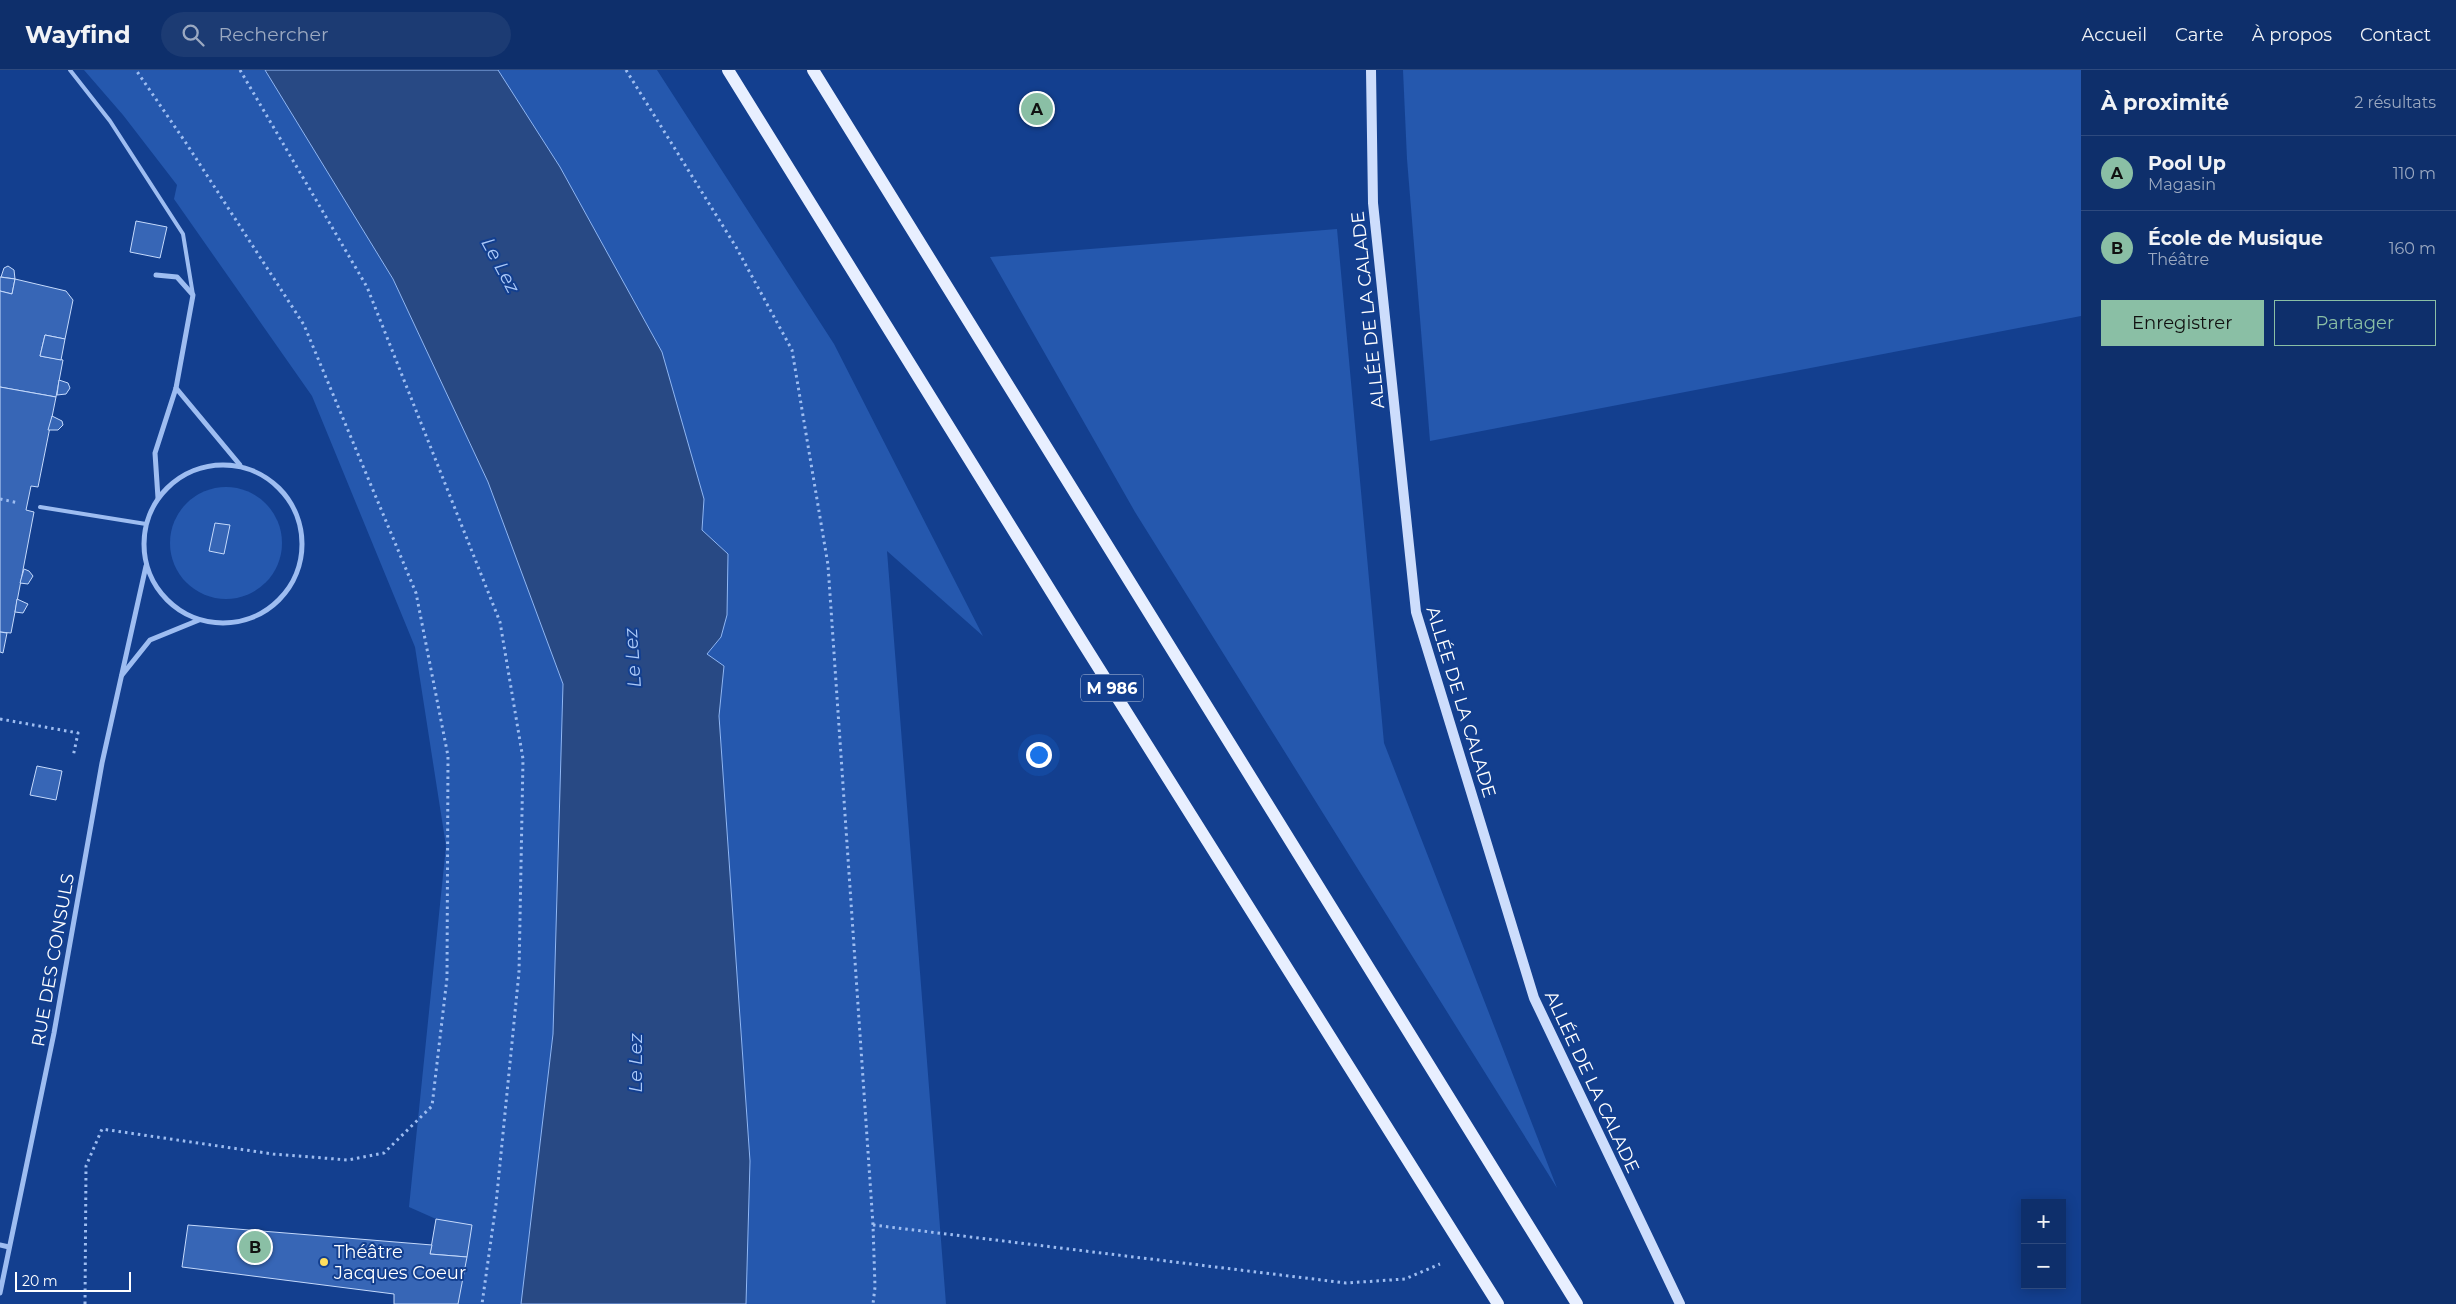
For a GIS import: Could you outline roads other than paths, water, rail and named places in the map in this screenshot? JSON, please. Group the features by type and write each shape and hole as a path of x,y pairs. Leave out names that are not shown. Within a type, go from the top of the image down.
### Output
{"main road":[{"name":"M 986","path":"728,70 1083,643 1498,1304"},
{"path":"813,70 1577,1304"}],"street":[{"name":"ALLÉE DE LA CALADE","path":"1370,70 1373,203 1416,612 1534,998 1680,1304"},
{"path":"156,274 177,277 193,295 176,388 155,453 158,498"},
{"path":"176,388 240,466"},
{"path":"217,464 240,466 264,475 284,491 297,513 302,538 300,563 290,587 273,606 250,619 224,623 199,620 176,608 157,590 146,566 143,544 146,524 150,510 174,481 194,469 217,464"},
{"name":"RUE DES CONSULS","path":"0,1293 54,1033 120,678 146,566"},
{"name":"RUE DES CONSULS","path":"120,678 150,640 199,620"},
{"path":"0,1245 9,1247"}],"lane":[{"path":"70,70 110,121 183,234 193,295"},
{"path":"40,507 146,524"}],"water":[{"name":"Le Lez","path":"265,70 498,70 560,167 662,352 704,499 702,530 728,554 727,615 721,637 707,654 724,666 719,716 750,1161 746,1304 521,1304 553,1034 563,684 488,482 393,279"}],"place":[{"name":"Pool Up","path":"1037,109"},
{"name":"École de Musique","path":"255,1247"},
{"name":"Théâtre Jacques Coeur","path":"324,1262"}]}
